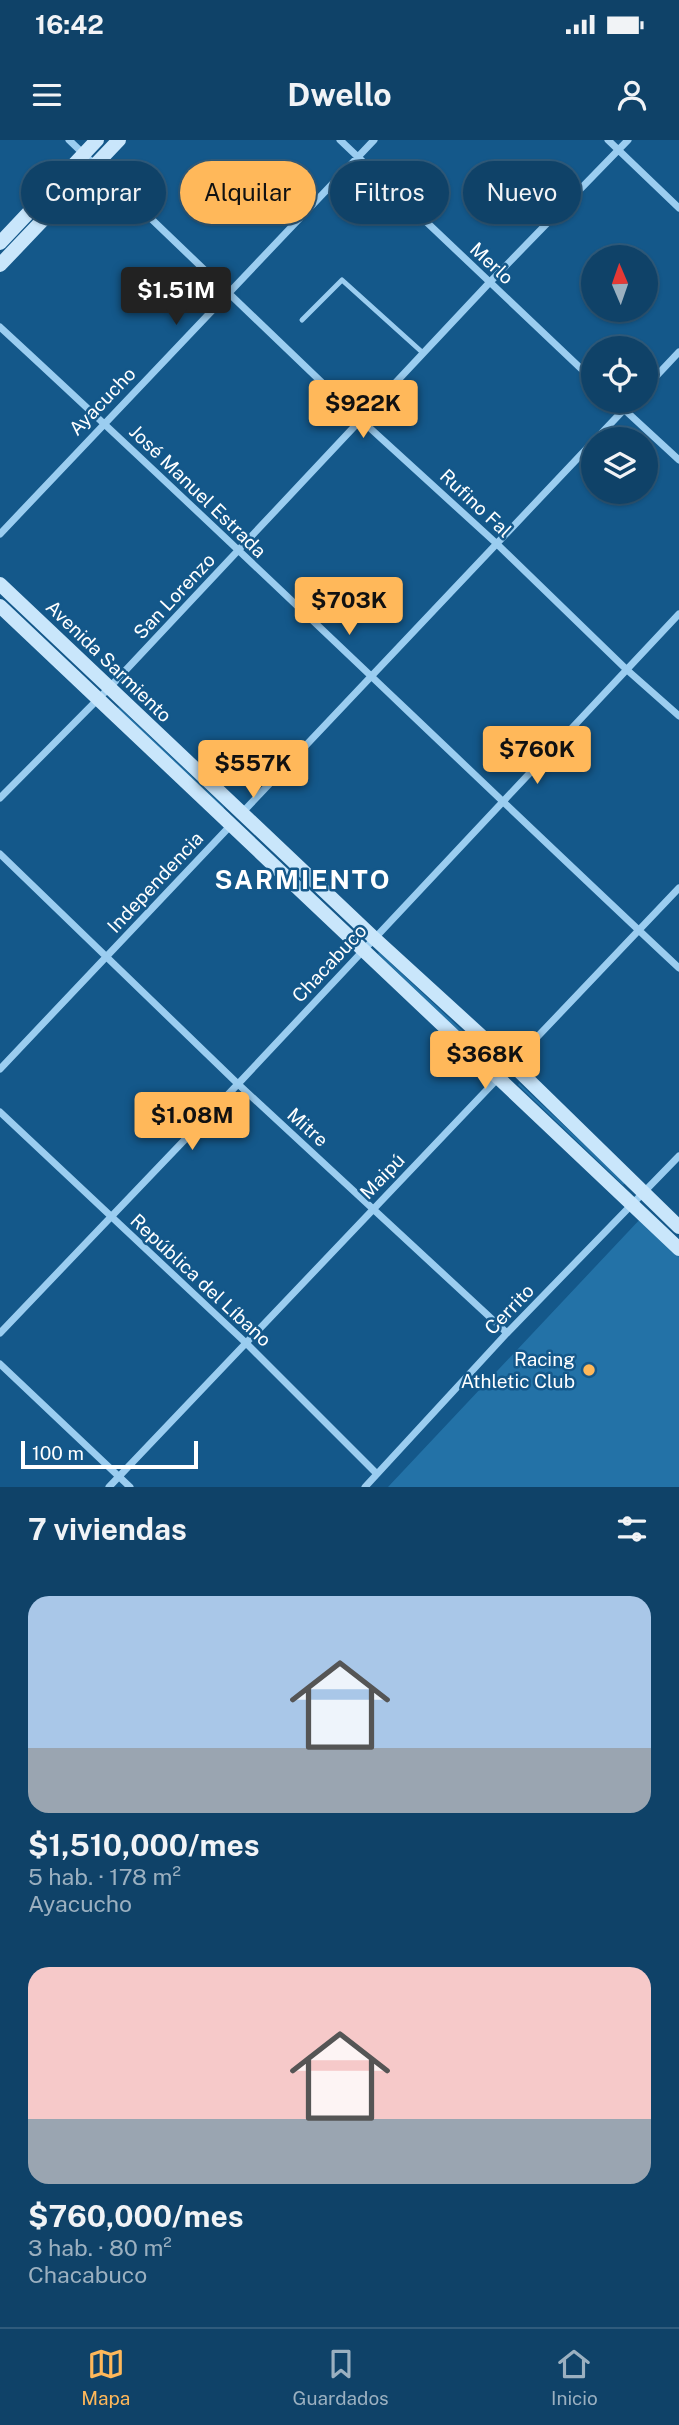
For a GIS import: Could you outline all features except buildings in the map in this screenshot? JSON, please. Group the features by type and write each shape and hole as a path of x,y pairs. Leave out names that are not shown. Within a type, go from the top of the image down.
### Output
{"main road":[{"path":"0,243 97,140"},
{"path":"99,161 119,140"},
{"path":"0,265 39,224"},
{"name":"Avenida Sarmiento","path":"0,584 374,938 512,1064 639,1199 679,1249"},
{"name":"Avenida Sarmiento","path":"0,606 497,1079 639,1199 679,1227"}],"street":[{"name":"Rufino Fal","path":"69,140 91,161"},
{"name":"Merlo","path":"340,140 581,369"},
{"name":"Ayacucho","path":"0,534 103,422 374,140"},
{"path":"608,140 679,208"},
{"name":"San Lorenzo","path":"0,798 98,700 360,419 628,140"},
{"name":"Rufino Fal","path":"157,224 360,419 679,716"},
{"name":"José Manuel Estrada","path":"0,327 679,968"},
{"path":"658,374 679,352"},
{"name":"Independencia","path":"607,427 621,413"},
{"path":"627,413 679,460"},
{"name":"Independencia","path":"0,1069 581,454"},
{"name":"Chacabuco","path":"0,1333 679,614"},
{"name":"Mitre","path":"0,854 238,1084 507,1333"},
{"name":"Maipú","path":"109,1487 679,888"},
{"name":"República del Líbano","path":"0,1112 246,1343 377,1474"},
{"name":"Cerrito","path":"365,1487 507,1333 679,1156"},
{"path":"0,1364 130,1487"}],"lane":[{"path":"302,320 342,280 422,354"}],"shaded area":[{"path":"119,707 224,807 223,809 117,709"},
{"path":"379,952 485,1052 483,1054 378,954"},
{"path":"519,1083 625,1183 623,1185 518,1085"},
{"name":"Racing Athletic Club","path":"643,1216 679,1252 679,1487 388,1487"}],"place":[{"name":"Racing Athletic Club","path":"589,1370"}],"district":[{"name":"SARMIENTO","path":"303,879"}]}
